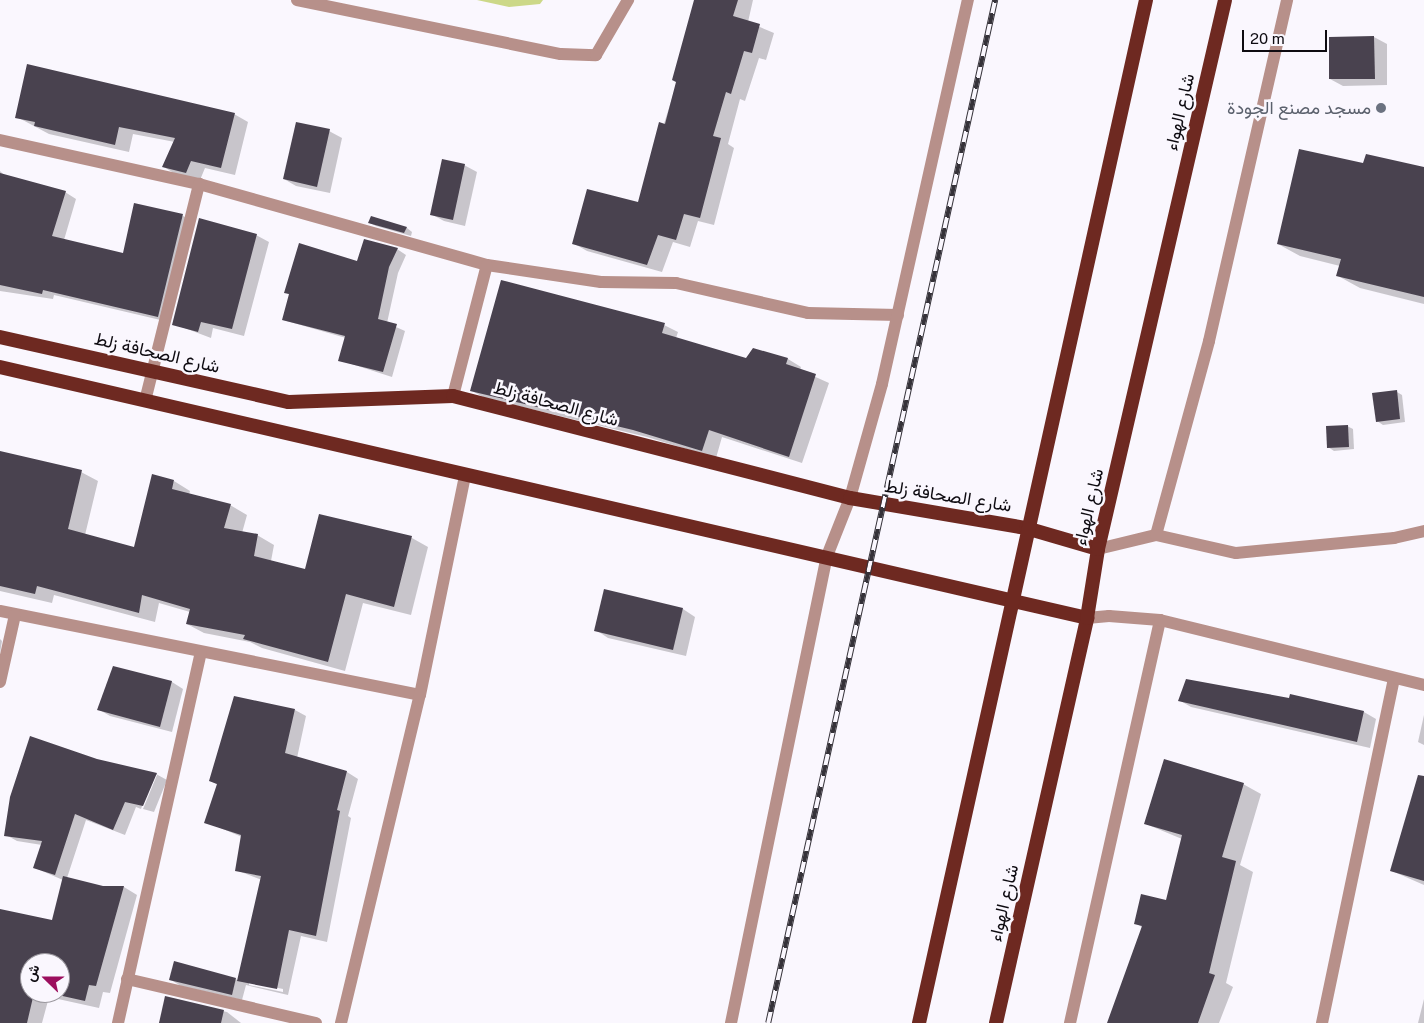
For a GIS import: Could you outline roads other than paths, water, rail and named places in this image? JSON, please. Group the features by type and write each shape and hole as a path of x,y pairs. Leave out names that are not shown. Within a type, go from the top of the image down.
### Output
{"highway":[{"path":"919,1023 1013,600 1026,528 1146,0"},
{"name":"شارع الهواء","path":"996,1023 1087,618 1098,549 1225,0"},
{"name":"شارع الصحافة زلط","path":"0,337 289,402 453,396 850,498 1026,528 1098,549"},
{"path":"0,367 465,475 827,556 1087,618"}],"street":[{"path":"297,0 561,54 596,55 628,0"},
{"path":"731,1023 827,556 850,498 898,315 968,0"},
{"path":"1156,535 1208,341 1287,0"},
{"path":"0,140 199,184 487,265 601,282 676,283 808,313 898,315"},
{"path":"145,401 150,370 199,184"},
{"path":"453,396 487,265"},
{"path":"341,1023 420,695 465,475"},
{"path":"1098,549 1156,535 1236,553 1394,538 1424,530"},
{"path":"0,611 201,653 420,695"},
{"path":"0,682 15,615"},
{"path":"1087,618 1109,616 1160,620 1424,685"},
{"path":"1070,1023 1160,620"},
{"path":"118,1023 201,653"},
{"path":"1322,1023 1394,678"},
{"path":"127,979 316,1023"}],"railway":[{"path":"768,1023 995,0"}],"place":[{"name":"مسجد مصنع الجودة","path":"1381,108"}]}
